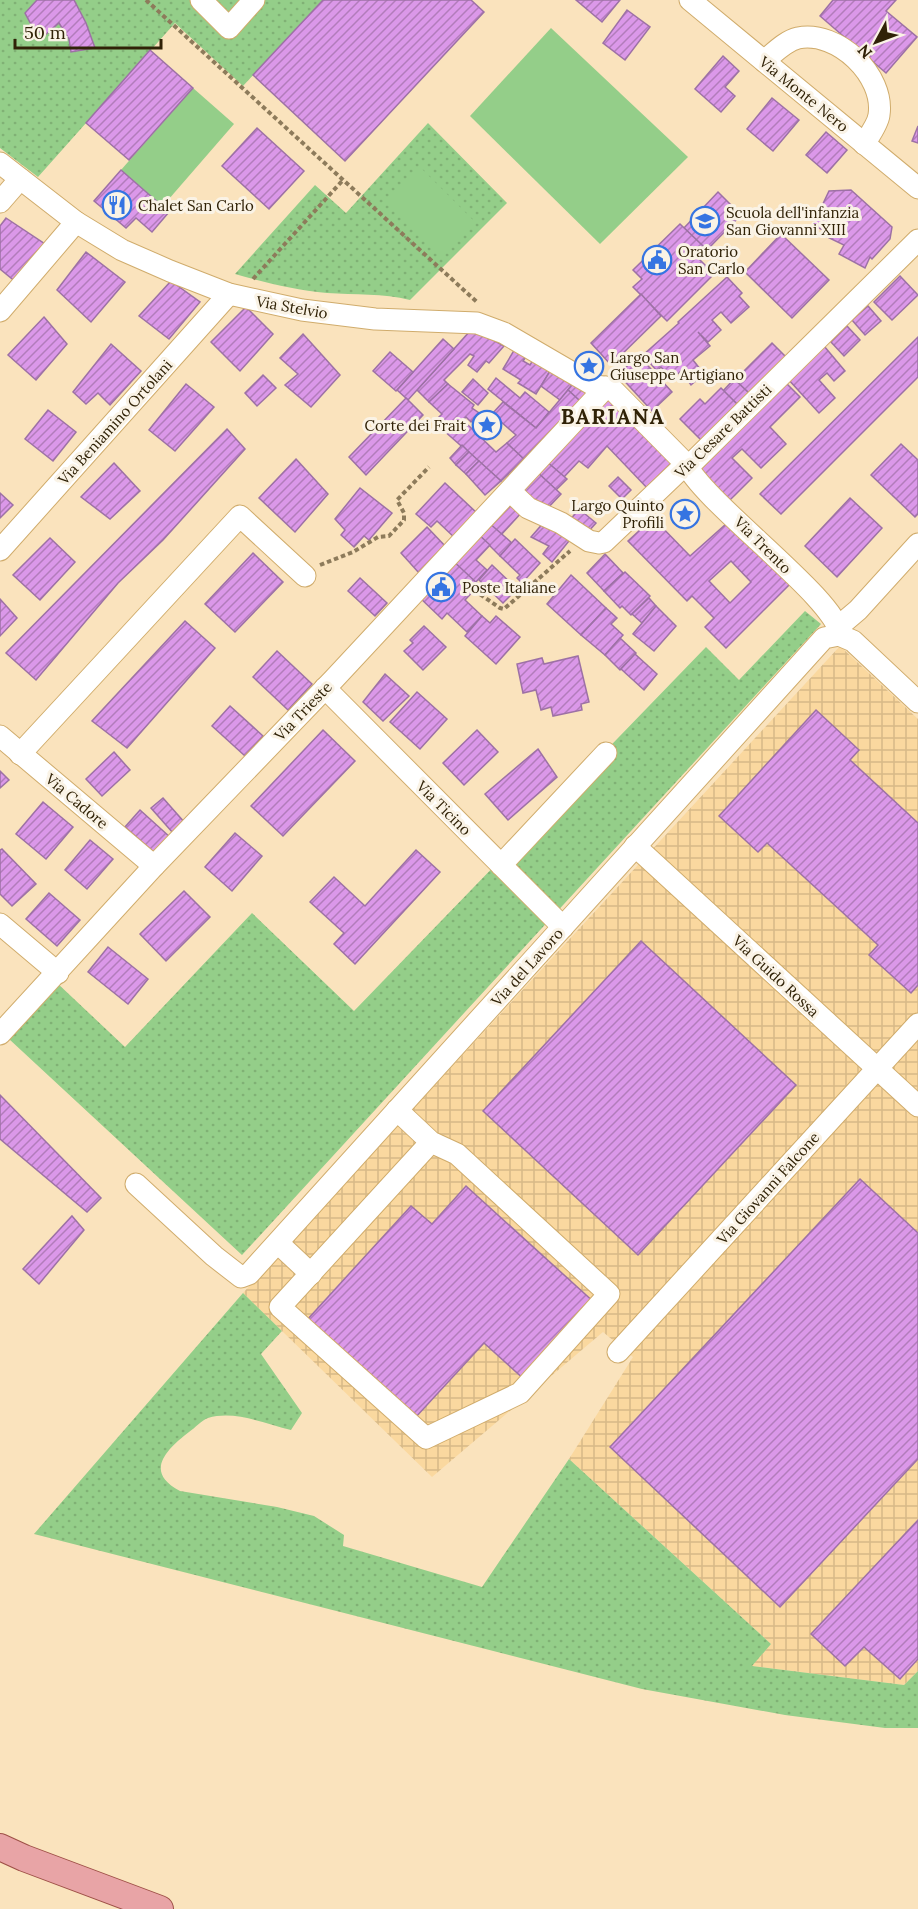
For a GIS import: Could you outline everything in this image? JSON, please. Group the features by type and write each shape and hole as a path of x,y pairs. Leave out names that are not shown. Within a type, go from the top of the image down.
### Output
{"main road":[{"path":"0,1847 160,1909"}],"street":[{"path":"201,0 229,28 254,0"},
{"name":"Via Monte Nero","path":"690,0 918,188"},
{"path":"764,61 786,44 799,38 827,41 843,48 857,59 872,81 878,99 879,116 864,144"},
{"name":"Via Stelvio","path":"0,163 76,222 122,250 170,271 238,289 302,310 365,318 477,323 504,333 595,386 606,387"},
{"path":"0,202 20,179"},
{"path":"0,311 76,222"},
{"name":"Via Cesare Battisti","path":"582,537 594,543 604,542 686,464 693,462 918,240"},
{"name":"Via Beniamino Ortolani","path":"0,550 238,289"},
{"name":"Via Trento","path":"606,387 614,390 686,464 689,471 710,493 825,607 838,631 918,702"},
{"name":"Via Trieste","path":"0,1034 154,866 325,688 606,387"},
{"path":"510,490 528,508 561,523 582,537"},
{"path":"20,753 240,516 305,576"},
{"name":"Via del Lavoro","path":"136,1184 214,1256 241,1277 249,1274 824,638 838,631 866,603 918,544"},
{"name":"Via Ticino","path":"325,688 563,927"},
{"name":"Via Cadore","path":"0,736 154,866"},
{"path":"501,865 606,753"},
{"name":"Via Guido Rossa","path":"636,846 918,1106"},
{"path":"0,924 58,973"},
{"name":"Via Giovanni Falcone","path":"618,1352 918,1024"},
{"path":"397,1110 431,1142 457,1154 609,1294 520,1393 426,1438 280,1307 431,1142"},
{"path":"278,1243 311,1274"}],"path":[{"path":"146,0 484,308"},
{"path":"238,289 343,180"},
{"path":"305,576 313,568 353,552 378,537 389,536 404,520 404,513 397,500 429,467"},
{"path":"474,590 504,609 568,553 582,537"}],"shaded area":[{"path":"840,646 918,719 918,1671 904,1685 751,1666 771,1644 569,1459 633,1357 603,1332 432,1477 243,1293"}],"green space":[{"path":"0,0 323,0 243,86 175,23 38,177 0,148"},
{"path":"551,28 688,157 600,244 470,116"},
{"path":"193,88 234,124 162,207 121,170"},
{"path":"428,123 507,203 410,300 379,295 303,290 235,274 315,185 346,213"},
{"path":"421,168 475,222 443,255 388,201"},
{"path":"805,611 821,624 242,1255 9,1039 56,982 125,1047 252,913 354,1011 706,647 739,680"},
{"path":"243,1293 282,1331 261,1354 302,1413 291,1430 239,1417 218,1416 203,1420 173,1446 162,1461 163,1476 169,1484 180,1491 277,1507 314,1516 344,1535 343,1546 482,1587 569,1459 771,1644 752,1666 904,1685 918,1671 918,1728 885,1728 785,1715 642,1689 34,1534"}],"building":[{"path":"37,0 74,0 95,48 71,52 69,39 59,23 45,35 33,28 25,13"},
{"path":"323,0 471,0 484,12 345,161 253,75"},
{"path":"576,0 620,0 602,22"},
{"path":"833,0 896,0 886,11 917,37 886,73 820,16"},
{"path":"627,10 650,27 625,60 603,43"},
{"path":"150,50 193,88 129,160 86,123"},
{"path":"723,56 739,71 725,87 735,96 721,112 695,89"},
{"path":"772,98 799,120 773,151 747,129"},
{"path":"918,126 918,143 912,141"},
{"path":"257,128 304,171 269,209 222,166"},
{"path":"826,132 847,150 827,173 806,155"},
{"path":"121,170 169,212 152,232 136,218 126,228 94,201"},
{"path":"851,190 892,227 890,239 872,259 870,257 865,268 839,254 844,245 821,234 823,230 813,225 829,191"},
{"path":"718,192 741,215 707,250 684,228"},
{"path":"6,218 48,246 17,283 0,269 0,226"},
{"path":"680,224 703,246 695,255 714,274 667,321 633,287 642,279 633,270"},
{"path":"781,234 829,280 792,318 745,272"},
{"path":"86,252 125,282 91,322 57,290"},
{"path":"900,276 918,295 892,320 874,302"},
{"path":"727,277 742,293 739,296 749,307 731,323 721,312 712,320 721,330 708,342 698,332 710,346 693,360 704,374 691,385 681,371 672,379 661,367 657,371 643,355"},
{"path":"171,281 200,302 169,339 139,316"},
{"path":"641,294 661,316 611,365 591,343"},
{"path":"868,306 881,321 865,335 852,320"},
{"path":"246,307 273,334 240,371 211,342"},
{"path":"44,317 67,344 36,380 8,355"},
{"path":"847,326 860,340 844,356 831,342"},
{"path":"471,330 504,346 489,363 486,361 477,372 468,365 474,356 470,354 444,380 448,384 429,402 417,390"},
{"path":"303,334 340,375 311,407 285,385 298,374 280,358"},
{"path":"918,337 918,377 781,514 760,494"},
{"path":"443,339 454,349 408,400 397,390"},
{"path":"772,343 786,357 750,394 735,380"},
{"path":"111,344 141,371 110,405 98,393 86,404 73,392"},
{"path":"824,346 845,371 834,381 827,373 819,380 835,398 819,413 788,379"},
{"path":"516,347 528,354 523,361 530,365 535,357 552,368 536,394 518,383 521,380 503,369"},
{"path":"390,352 413,372 396,391 373,371"},
{"path":"639,356 672,392 652,411 618,374"},
{"path":"553,366 575,381 560,400 541,386"},
{"path":"263,375 276,388 257,406 245,393"},
{"path":"496,378 520,398 525,392 549,412 536,428 488,389"},
{"path":"473,379 488,393 478,405 462,392"},
{"path":"734,379 750,394 739,406 723,391"},
{"path":"783,380 800,397 770,427 786,444 761,468 742,449 732,458 752,478 728,502 697,469"},
{"path":"575,381 588,392 580,401 568,390"},
{"path":"186,384 214,407 175,451 149,430"},
{"path":"448,384 474,405 472,408 479,413 471,422 466,417 457,426 462,431 468,425 496,452 507,443 524,459 501,481 434,422 442,414 429,402"},
{"path":"721,388 737,404 701,440 680,419 700,399 705,404"},
{"path":"568,390 580,401 524,459 507,443 516,435 492,414 503,402 536,428"},
{"path":"609,397 675,464 649,490 607,446 588,468 579,461 564,477 546,461"},
{"path":"406,398 423,415 366,475 349,457"},
{"path":"48,410 76,432 53,461 25,439"},
{"path":"227,429 245,449 163,540 118,583 36,680 6,653"},
{"path":"901,444 918,460 918,514 915,517 871,475"},
{"path":"462,445 469,452 456,465 450,458"},
{"path":"469,452 479,461 466,474 456,465"},
{"path":"296,459 328,494 295,532 259,498"},
{"path":"479,461 501,481 485,495 466,474"},
{"path":"546,461 567,479 556,490 536,471"},
{"path":"114,463 140,491 110,519 81,497"},
{"path":"536,471 561,494 545,511 518,492"},
{"path":"618,477 631,490 622,499 609,486"},
{"path":"445,483 478,514 456,539 437,521 431,527 416,514"},
{"path":"360,488 392,513 369,540 364,536 354,547 341,535 345,530 335,519"},
{"path":"0,493 13,505 0,518"},
{"path":"850,498 882,528 837,577 805,546"},
{"path":"508,499 522,512 501,535 487,522"},
{"path":"579,509 596,523 587,533 569,521"},
{"path":"653,518 690,556 726,524 791,583 726,648 705,627 714,618 692,596 687,601 628,541","holes":["731,561 751,582 730,603 709,581"]},
{"path":"545,521 573,536 552,562 543,554 549,546 531,537"},
{"path":"488,522 512,543 500,556 478,534"},
{"path":"427,527 446,547 419,573 401,553"},
{"path":"478,534 490,545 476,560 487,570 475,583 452,561"},
{"path":"50,538 75,562 40,600 13,575"},
{"path":"515,539 540,563 522,583 517,578 520,575 500,556"},
{"path":"253,553 283,582 235,632 205,604"},
{"path":"605,554 623,573 604,591 587,573"},
{"path":"451,559 479,585 465,600 482,616 467,632 447,613 442,619 417,595"},
{"path":"492,565 517,589 503,603 479,580"},
{"path":"625,572 650,596 631,615 622,606 620,608 604,591"},
{"path":"571,575 606,608 581,635 547,604"},
{"path":"360,578 387,603 375,616 348,591"},
{"path":"649,598 656,606 642,623 632,614"},
{"path":"0,599 17,618 0,636"},
{"path":"656,606 676,626 654,651 633,634"},
{"path":"606,608 617,618 611,624 623,635 605,655 581,635"},
{"path":"482,616 490,623 496,616 520,637 496,664 465,636"},
{"path":"185,621 215,648 127,748 92,721"},
{"path":"424,626 446,647 423,670 404,651 413,643 410,640"},
{"path":"620,638 636,653 620,670 605,655"},
{"path":"277,651 312,684 288,710 253,677"},
{"path":"635,654 657,674 644,690 621,669"},
{"path":"578,656 589,702 581,704 582,710 553,716 551,707 541,710 536,690 523,693 517,664 542,658 544,664"},
{"path":"385,674 409,696 383,721 363,702"},
{"path":"417,692 447,719 420,749 390,722"},
{"path":"230,706 263,736 245,756 212,726"},
{"path":"816,710 859,750 850,760 918,823 918,985 911,993 869,955 878,945 767,843 758,852 719,816"},
{"path":"323,730 355,761 283,836 251,806"},
{"path":"477,730 498,752 464,785 443,763"},
{"path":"538,749 557,777 508,820 485,794"},
{"path":"114,752 130,770 102,796 86,779"},
{"path":"0,771 9,780 0,788"},
{"path":"163,798 185,823 173,833 151,808"},
{"path":"43,802 73,827 46,859 16,834"},
{"path":"140,810 171,838 157,855 125,827"},
{"path":"235,833 262,856 232,891 205,867"},
{"path":"90,840 113,859 87,889 65,870"},
{"path":"2,849 36,884 12,906 0,894 0,850"},
{"path":"416,850 440,872 355,964 334,944 344,933 310,902 334,877 365,906"},
{"path":"184,891 210,917 166,961 140,934"},
{"path":"49,893 80,920 57,946 26,919"},
{"path":"641,941 796,1085 638,1255 483,1111"},
{"path":"108,947 148,979 128,1004 88,972"},
{"path":"0,1095 101,1198 87,1212 0,1139"},
{"path":"860,1179 918,1233 918,1459 780,1607 610,1447"},
{"path":"466,1186 596,1304 526,1381 484,1343 415,1418 307,1320 411,1206 432,1224"},
{"path":"72,1216 84,1230 39,1284 23,1269"},
{"path":"918,1520 918,1659 900,1679 864,1647 845,1666 811,1634"}],"place":[{"name":"Chalet San Carlo","path":"117,205"},
{"name":"Scuola dell'infanzia San Giovanni XIII","path":"705,221"},
{"name":"Oratorio San Carlo","path":"657,260"},
{"name":"Largo San Giuseppe Artigiano","path":"589,366"},
{"name":"Corte dei Frait","path":"487,425"},
{"name":"Largo Quinto Profili","path":"685,514"},
{"name":"Poste Italiane","path":"441,587"}],"district":[{"name":"BARIANA","path":"613,416"}]}
